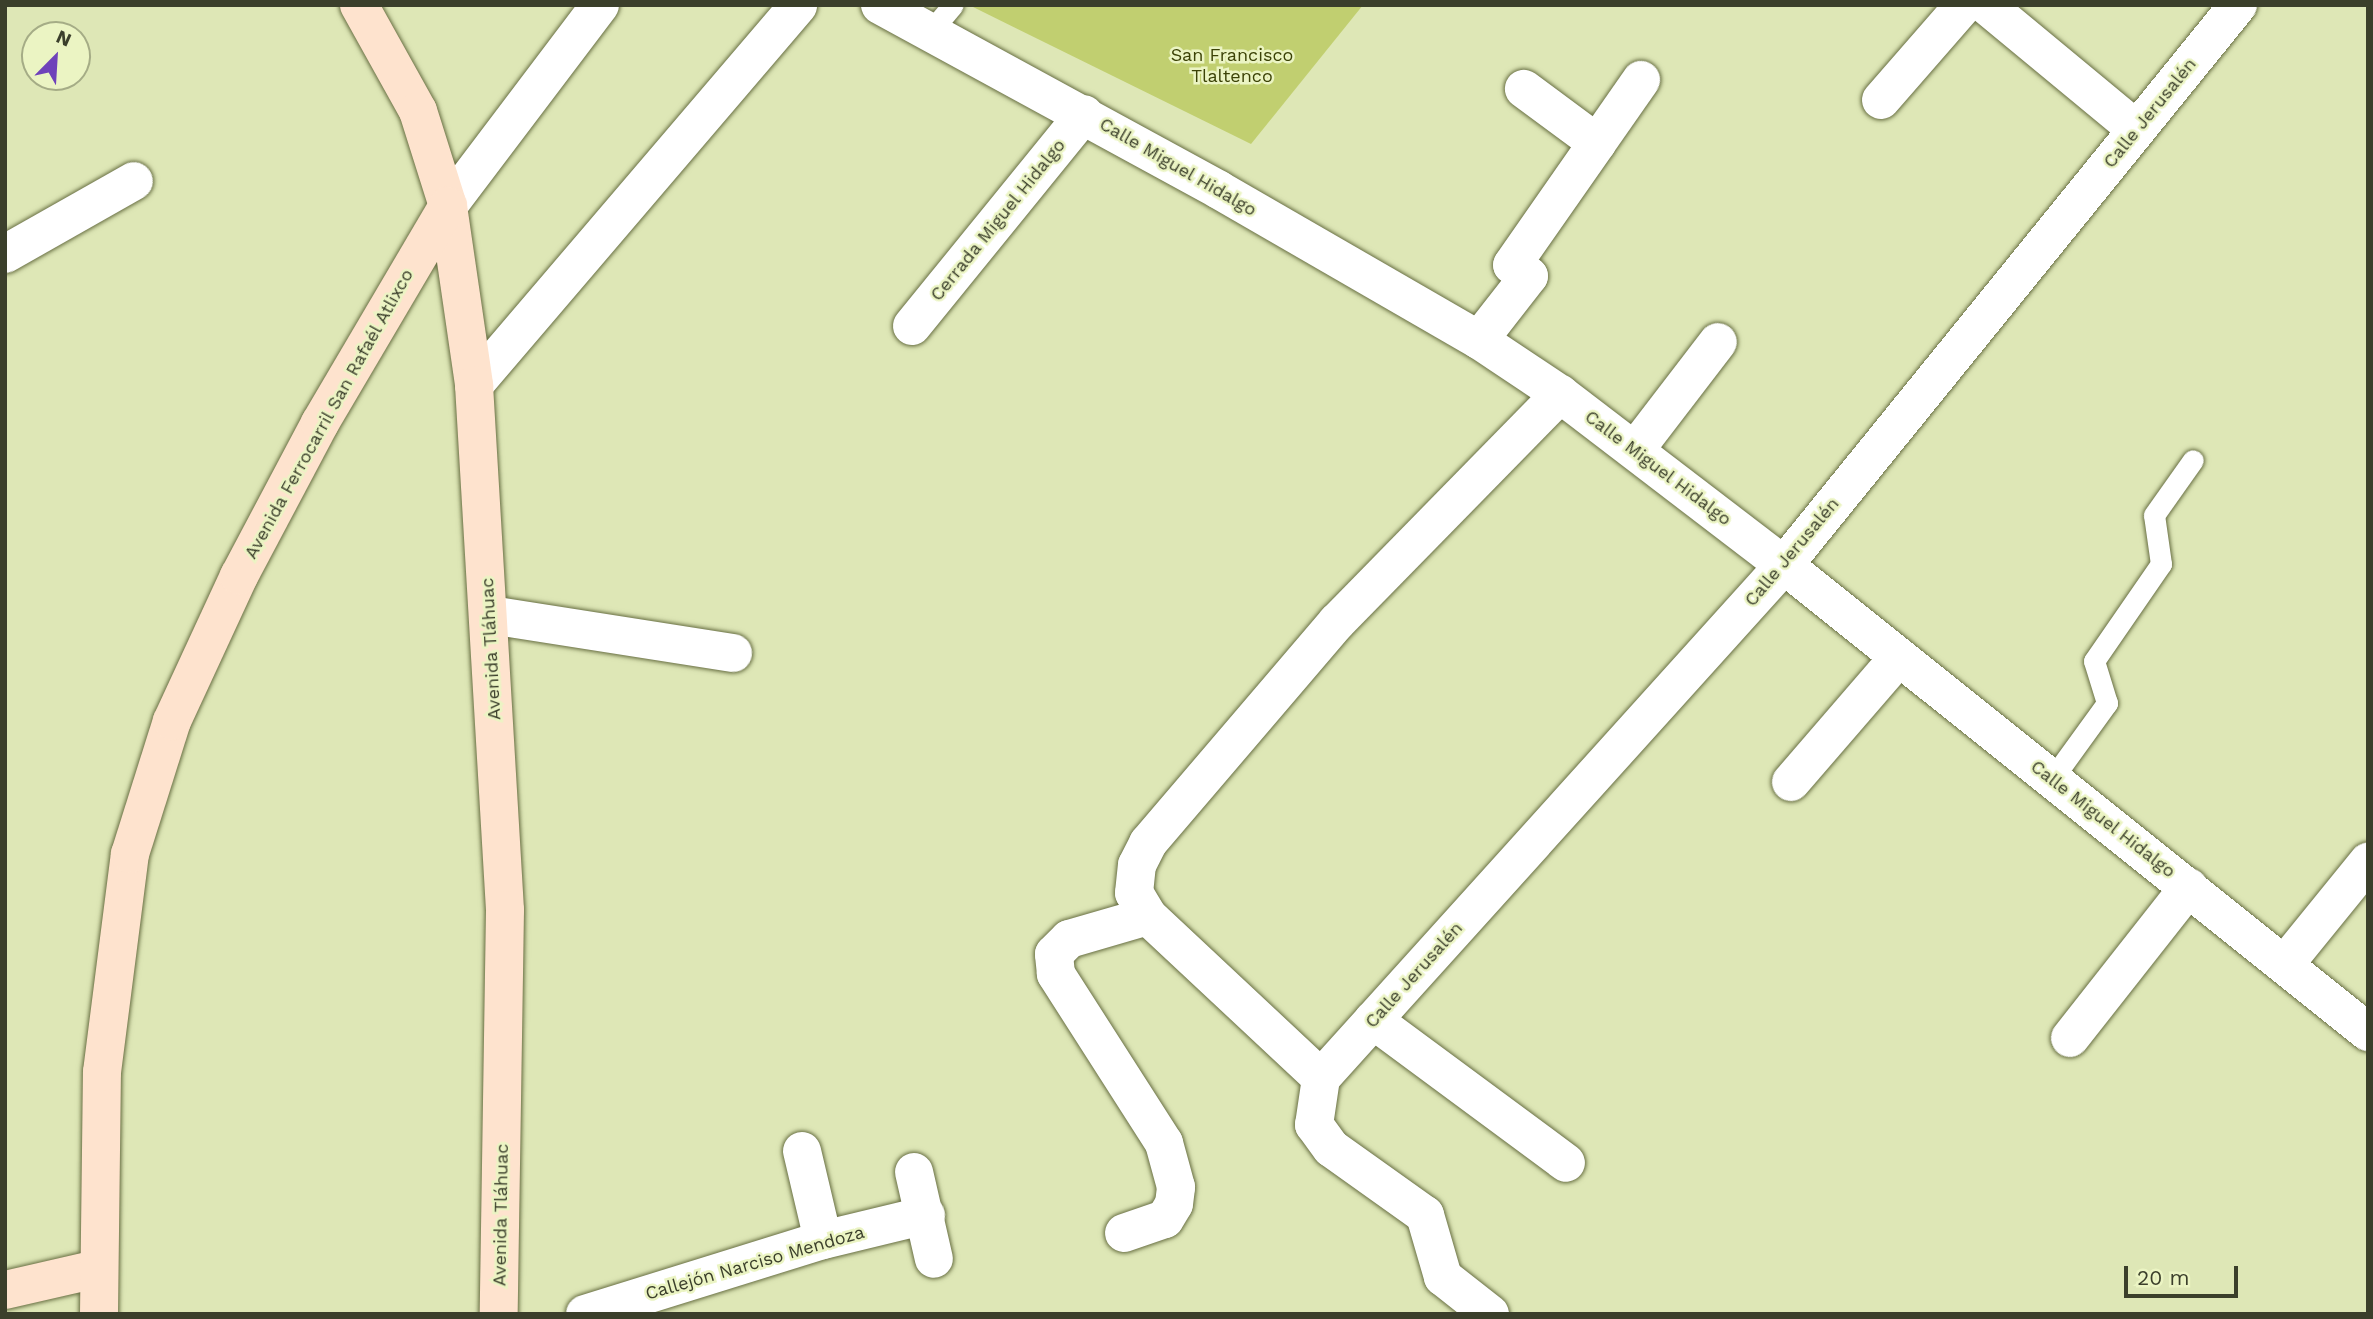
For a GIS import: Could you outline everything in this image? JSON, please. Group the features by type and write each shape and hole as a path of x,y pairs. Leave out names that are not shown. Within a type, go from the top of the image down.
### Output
{"main road":[{"name":"Avenida Tláhuac","path":"359,5 418,111 447,206 474,385 490,615 505,910 499,1314"},
{"name":"Avenida Ferrocarril San Rafaél Atlixco","path":"99,1314 97,1269 102,1072 130,854 172,721 239,576 320,423 447,206"},
{"path":"5,1290 97,1269"}],"street":[{"name":"Avenida Ferrocarril San Rafaél Atlixco","path":"447,206 600,5"},
{"path":"474,385 798,5"},
{"name":"Calle Miguel Hidalgo","path":"880,5 942,18 1084,114 1479,340 1560,394 1784,565 2368,1032"},
{"path":"1881,100 1964,5"},
{"path":"1986,5 2136,129"},
{"name":"Calle Jerusalén","path":"1321,1078 1784,565 2238,5"},
{"path":"1479,340 1529,276 1512,265 1641,80"},
{"path":"1524,89 1597,143"},
{"name":"Cerrada Miguel Hidalgo","path":"912,326 1084,114"},
{"path":"5,254 134,181"},
{"path":"1635,450 1718,342"},
{"path":"1490,1314 1443,1277 1425,1215 1331,1147 1314,1125 1321,1078 1149,916 1134,893 1137,865 1148,844 1337,622 1560,394"},
{"path":"490,615 733,653"},
{"path":"1791,782 1899,657"},
{"path":"2285,964 2368,862"},
{"path":"2070,1038 2189,887"},
{"path":"1124,1233 1165,1219 1174,1204 1176,1188 1164,1143 1056,974 1054,954 1069,939 1149,916"},
{"path":"1373,1020 1566,1163"},
{"path":"802,1152 822,1240"},
{"path":"914,1172 934,1259"},
{"name":"Callejón Narciso Mendoza","path":"585,1314 822,1240 926,1215"}],"lane":[{"path":"2052,779 2107,703 2094,661 2161,564 2154,515 2193,460"}],"green space":[{"name":"San Francisco Tlaltenco","path":"969,5 1363,5 1251,144"}]}
